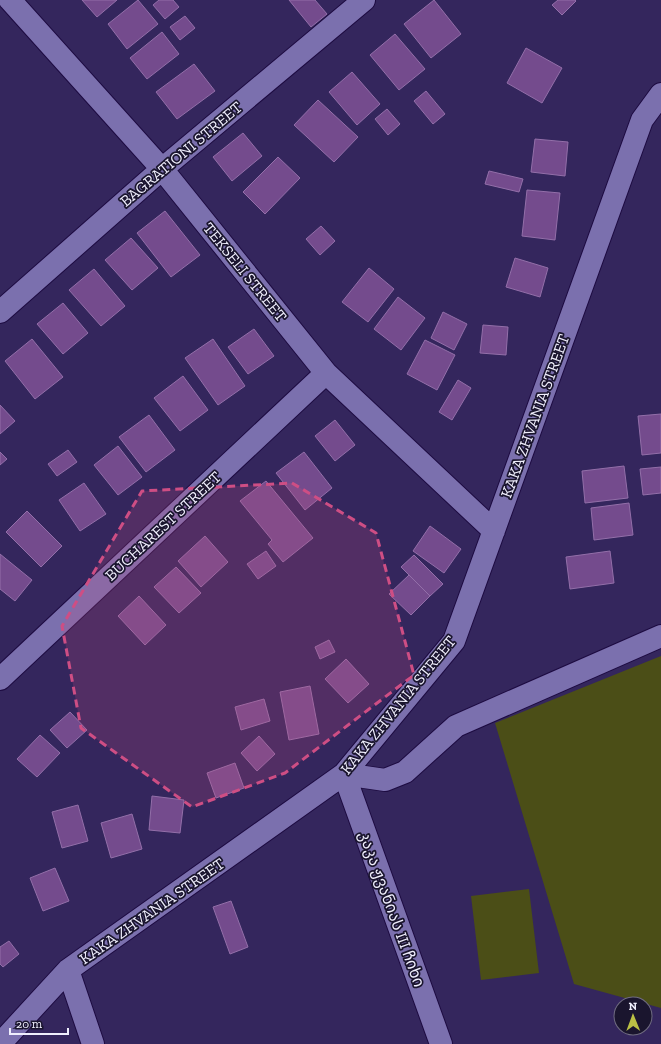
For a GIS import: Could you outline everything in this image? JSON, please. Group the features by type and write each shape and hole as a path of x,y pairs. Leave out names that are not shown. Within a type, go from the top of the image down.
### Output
{"street":[{"name":"TEKSELI STREET","path":"10,0 162,169 326,373 494,531"},
{"name":"BAGRATIONI STREET","path":"0,312 162,169 364,0"},
{"name":"KAKA ZHVANIA STREET","path":"0,1044 68,970 344,774 454,640 642,120 661,94"},
{"name":"BUCHAREST STREET","path":"0,678 326,373"},
{"path":"344,774 385,780 405,772 456,726 661,636"},
{"name":"კაკა ჟვანიას III ჩიხი","path":"344,774 441,1044"},
{"path":"68,970 93,1044"}],"highlighted area":[{"path":"292,483 376,533 414,675 285,773 192,807 81,728 62,626 142,491"}],"green space":[{"path":"661,656 661,1008 653,1006 653,996 618,996 574,984 495,723"},
{"path":"529,889 539,973 481,980 471,896"}],"building":[{"path":"82,0 117,0 97,17"},
{"path":"138,0 158,24 127,49 108,24"},
{"path":"159,0 173,0 179,7 165,19 153,5"},
{"path":"289,0 315,0 327,14 311,27"},
{"path":"434,0 461,34 431,58 404,24"},
{"path":"558,0 576,1 562,15 552,5"},
{"path":"185,16 195,28 180,40 170,27"},
{"path":"162,32 179,54 147,79 130,58"},
{"path":"395,34 425,69 399,90 370,55"},
{"path":"526,48 562,68 542,103 507,83"},
{"path":"194,64 215,91 177,119 156,92"},
{"path":"352,72 380,104 357,125 329,92"},
{"path":"426,91 445,114 433,124 414,101"},
{"path":"318,100 358,137 334,162 294,125"},
{"path":"387,109 400,124 388,135 375,119"},
{"path":"243,133 262,156 232,181 213,157"},
{"path":"535,139 568,142 565,176 531,172"},
{"path":"278,157 300,178 265,214 243,192"},
{"path":"489,171 523,179 519,192 485,184"},
{"path":"527,190 560,193 555,240 522,236"},
{"path":"165,211 200,255 171,277 137,233"},
{"path":"321,226 335,241 320,255 306,239"},
{"path":"131,238 158,268 132,290 105,260"},
{"path":"515,258 548,268 540,297 506,287"},
{"path":"369,268 394,289 368,322 342,302"},
{"path":"94,269 125,306 101,326 69,290"},
{"path":"398,297 425,318 401,350 374,329"},
{"path":"63,303 88,333 63,354 37,324"},
{"path":"443,312 467,324 454,350 431,338"},
{"path":"483,325 508,327 506,355 480,353"},
{"path":"254,329 274,356 248,374 228,347"},
{"path":"32,339 63,377 35,399 5,361"},
{"path":"213,339 245,386 218,405 185,358"},
{"path":"425,340 455,355 437,390 407,374"},
{"path":"183,376 208,410 180,431 154,398"},
{"path":"458,380 471,388 452,420 439,412"},
{"path":"0,405 15,421 0,434"},
{"path":"661,414 661,453 642,455 638,416"},
{"path":"149,415 175,450 146,472 119,437"},
{"path":"335,420 355,445 335,461 315,436"},
{"path":"118,446 142,477 118,495 94,465"},
{"path":"68,450 77,462 57,476 48,464"},
{"path":"0,452 7,459 0,465"},
{"path":"304,452 332,488 305,510 276,473"},
{"path":"624,466 628,498 585,503 582,471"},
{"path":"661,467 661,493 643,495 640,469"},
{"path":"266,481 313,538 283,562 268,544 272,540 240,501"},
{"path":"84,483 106,514 80,531 59,500"},
{"path":"629,503 633,535 594,540 591,508"},
{"path":"27,511 62,546 41,567 6,532"},
{"path":"430,526 461,549 444,573 413,551"},
{"path":"205,536 228,562 201,587 178,561"},
{"path":"266,551 276,566 258,579 247,564"},
{"path":"610,551 614,583 570,589 566,557"},
{"path":"0,554 32,580 15,601 0,589"},
{"path":"414,555 443,584 430,596 401,567"},
{"path":"176,567 201,593 179,613 154,587"},
{"path":"409,575 430,596 411,615 389,594"},
{"path":"139,596 166,625 145,645 118,616"},
{"path":"329,640 335,652 320,659 315,647"},
{"path":"346,659 369,684 348,703 325,679"},
{"path":"310,686 319,734 289,740 280,692"},
{"path":"264,699 270,721 241,730 235,707"},
{"path":"70,712 87,730 67,748 50,730"},
{"path":"40,735 60,753 37,777 17,759"},
{"path":"259,736 275,754 257,771 241,753"},
{"path":"235,763 244,788 216,798 207,773"},
{"path":"152,796 184,800 180,833 149,830"},
{"path":"78,805 88,841 62,848 52,812"},
{"path":"132,814 142,849 111,858 101,823"},
{"path":"55,868 69,901 43,911 30,878"},
{"path":"231,901 248,947 230,954 213,907"},
{"path":"9,941 19,954 3,967 0,964 0,947"}]}
